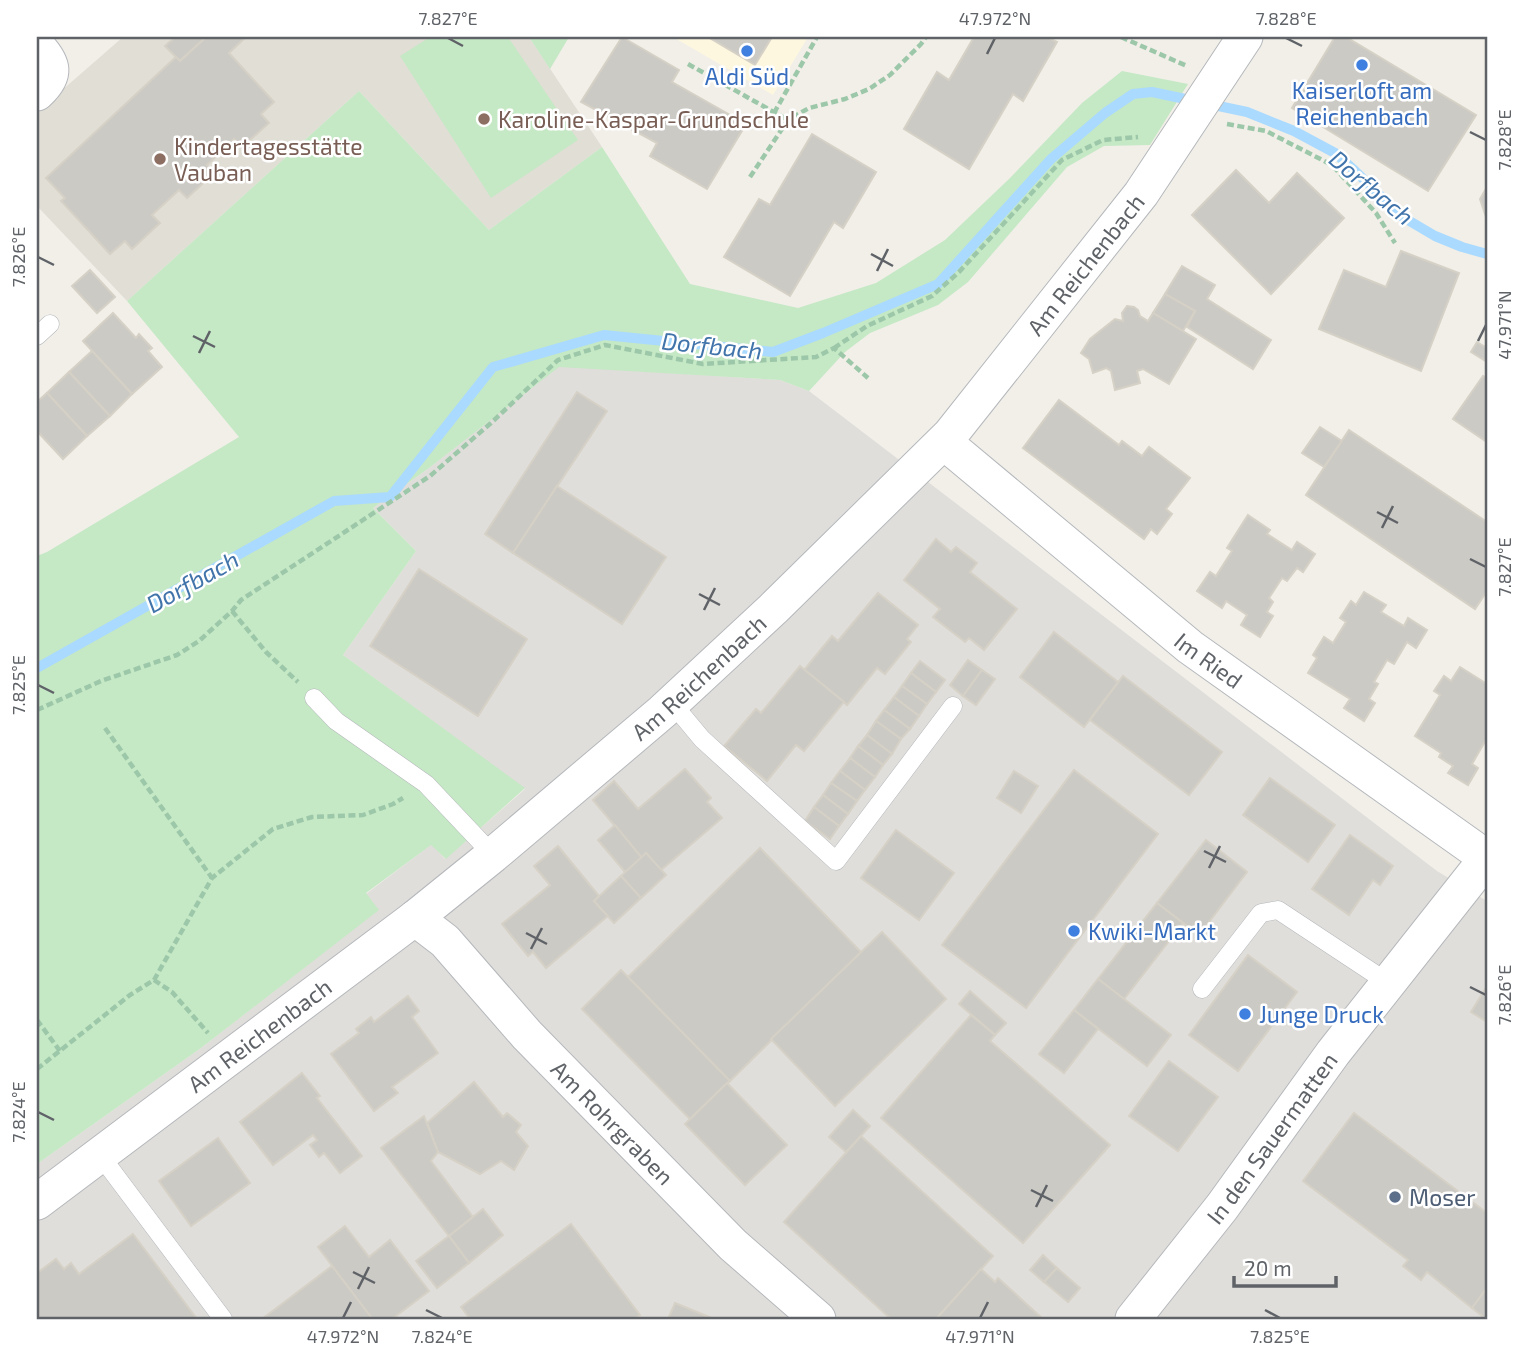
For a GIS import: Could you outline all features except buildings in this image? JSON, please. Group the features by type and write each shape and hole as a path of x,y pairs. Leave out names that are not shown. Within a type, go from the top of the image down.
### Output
{"street":[{"name":"Am Reichenbach","path":"37,1202 415,918 672,703 773,609 944,442 1141,194 1245,37"},
{"path":"37,46 49,59 51,72 46,85 37,93"},
{"name":"Im Ried","path":"944,442 1190,647 1487,858"},
{"name":"In den Sauermatten","path":"1133,1319 1222,1207 1387,982 1487,858"},
{"name":"Am Rohrgraben","path":"415,918 445,941 527,1035 733,1245 818,1319"}],"lane":[{"path":"314,698 336,721 426,784 493,855"},
{"path":"672,703 702,739 836,861 953,706"},
{"path":"1202,989 1261,912 1278,910 1387,982"},
{"path":"100,1155 222,1319"}],"path":[{"path":"774,113 817,37"},
{"path":"750,177 788,120 809,108 845,99 869,89 890,75 926,37"},
{"path":"1121,37 1203,101 1332,165 1376,214 1395,243"},
{"path":"688,64 788,120"},
{"path":"37,710 101,681 177,655 199,641 241,600 430,476 558,360 605,345 703,364 816,357 867,326 932,296 959,272 1062,160 1103,140 1146,136 1170,150"},
{"path":"834,348 868,378"},
{"path":"232,611 266,652 314,698"},
{"path":"105,729 212,878"},
{"path":"37,1069 154,979 212,878 273,829 312,817 363,815 393,804 426,784"},
{"path":"154,979 172,992 229,1056"},
{"path":"37,1020 60,1051"}],"shaded area":[{"name":"Kindertagesstätte Vauban","path":"123,37 529,37 602,147 489,230 359,91 127,301 37,206 37,112"},
{"path":"673,37 808,37 773,95"},
{"path":"559,366 780,380 809,391 1437,871 1487,901 1487,1319 37,1319 37,1164 201,1048 378,910 366,894 432,844 445,859 525,789 343,655 416,551 373,508 429,468"}],"green space":[{"path":"430,37 508,37 578,140 491,198 400,56"},
{"path":"529,37 569,37 550,69"},
{"path":"1122,71 1188,84 1150,145 1104,146 1067,167 968,282 938,305 870,333 845,352 809,391 780,380 559,367 373,508 416,551 343,655 525,788 446,859 431,845 366,893 379,910 201,1048 37,1164 37,556 239,437 127,301 359,91 489,230 602,147 690,284 798,308 876,283 945,240 1009,179 1082,103"}],"waterway":[{"name":"Dorfbach","path":"37,668 334,501 390,497 493,367 604,335 773,352 938,284 1051,159 1105,113 1133,94 1152,92 1247,112 1294,131 1335,153 1401,216 1435,236 1487,254"}],"place":[{"name":"Aldi Süd","path":"747,51"},
{"name":"Kaiserloft am Reichenbach","path":"1362,65"},
{"name":"Karoline-Kaspar-Grundschule","path":"484,119"},
{"name":"Kindertagesstätte Vauban","path":"160,159"},
{"name":"Kwiki-Markt","path":"1074,931"},
{"name":"Junge Druck","path":"1245,1014"},
{"name":"Moser","path":"1395,1197"}]}
